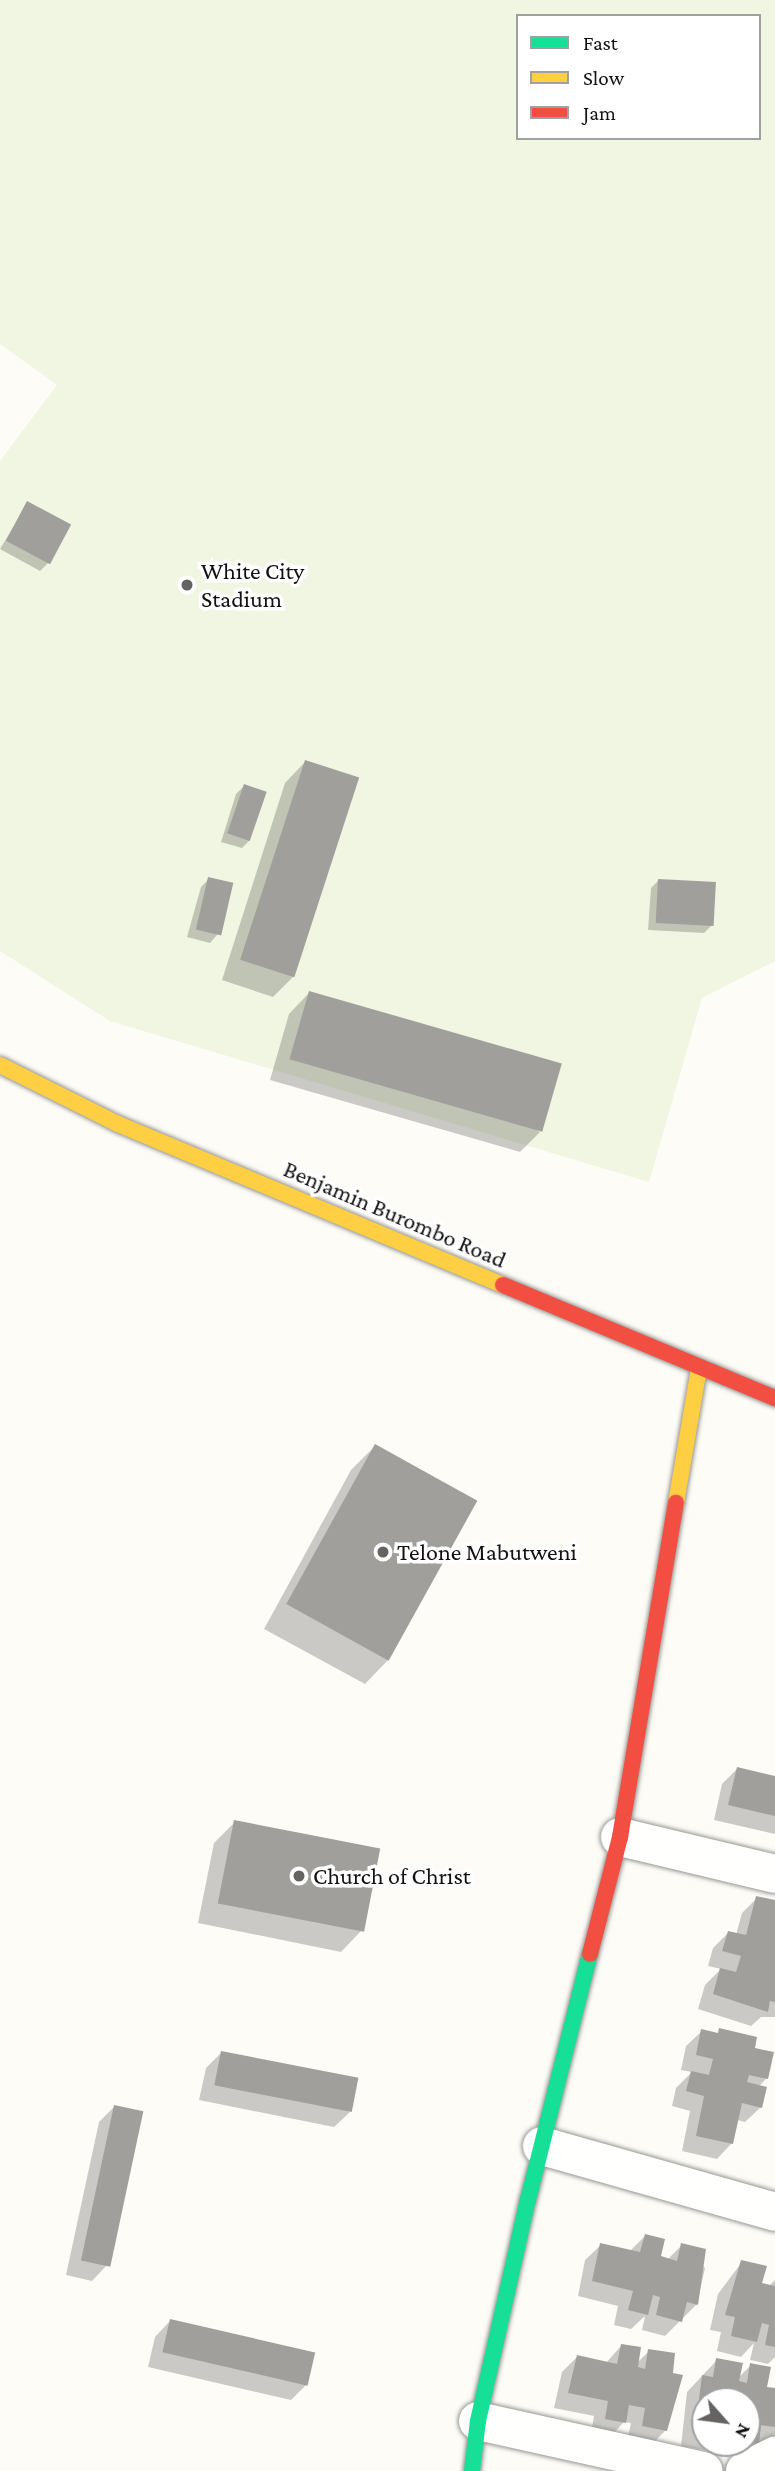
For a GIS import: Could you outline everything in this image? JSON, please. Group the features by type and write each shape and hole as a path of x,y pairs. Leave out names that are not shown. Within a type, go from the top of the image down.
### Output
{"street":[{"name":"Benjamin Burombo Road","path":"0,1065 118,1124 775,1398"},
{"path":"472,2471 478,2421 542,2146 620,1837 699,1368"},
{"path":"620,1837 775,1874"},
{"path":"542,2146 775,2212"},
{"path":"478,2421 704,2471"},
{"path":"745,2471 775,2456"}],"green space":[{"path":"0,0 775,0 775,961 702,998 649,1182 110,1021 0,951 0,461 57,385 0,344"}],"building":[{"path":"27,501 71,524 50,564 6,541"},
{"path":"305,760 359,778 294,977 240,960"},
{"path":"244,784 267,792 250,841 227,833"},
{"path":"208,877 233,883 221,935 196,930"},
{"path":"658,879 716,882 714,926 656,923"},
{"path":"309,991 562,1063 542,1132 289,1059"},
{"name":"Telone Mabutweni","path":"375,1444 477,1501 389,1661 286,1604"},
{"path":"737,1767 775,1776 775,1816 728,1805"},
{"name":"Church of Christ","path":"234,1820 380,1848 364,1932 218,1903"},
{"path":"756,1896 775,1900 775,2002 770,2001 768,2012 713,1994 720,1968 736,1972 741,1956 722,1951 728,1931 746,1935"},
{"path":"719,2028 757,2037 755,2048 774,2052 768,2079 749,2075 747,2082 767,2087 762,2108 742,2103 733,2144 696,2136 704,2096 686,2091 691,2071 709,2075 713,2059 696,2055 701,2029 718,2033"},
{"path":"221,2051 358,2078 352,2112 214,2085"},
{"path":"114,2105 143,2111 110,2267 81,2261"},
{"path":"645,2234 665,2239 661,2256 677,2261 681,2243 706,2249 698,2305 687,2302 682,2322 656,2315 660,2297 653,2295 648,2315 628,2310 633,2291 592,2281 600,2243 640,2252"},
{"path":"741,2260 767,2266 762,2283 775,2286 775,2347 765,2345 769,2325 762,2323 757,2342 731,2336 735,2317 725,2315"},
{"path":"170,2319 315,2353 308,2386 162,2352"},
{"path":"621,2344 641,2347 638,2367 645,2369 648,2349 675,2353 673,2373 683,2375 667,2431 642,2426 645,2408 629,2405 626,2423 605,2419 608,2401 568,2393 577,2355 617,2364"},
{"path":"716,2358 743,2363 739,2381 747,2383 750,2363 771,2367 767,2387 775,2388 775,2427 761,2425 761,2387 701,2387 702,2375 713,2377"}],"traffic: fast":[{"path":"472,2471 478,2421 528,2200 590,1954"}],"traffic: slow":[{"path":"0,1065 118,1124 503,1285"},
{"path":"676,1503 699,1368"}],"traffic: jam":[{"path":"503,1285 775,1398"},
{"path":"590,1954 620,1837 676,1503"}],"place":[{"name":"White City Stadium","path":"187,585"},
{"name":"Telone Mabutweni","path":"383,1552"},
{"name":"Church of Christ","path":"299,1876"}]}
